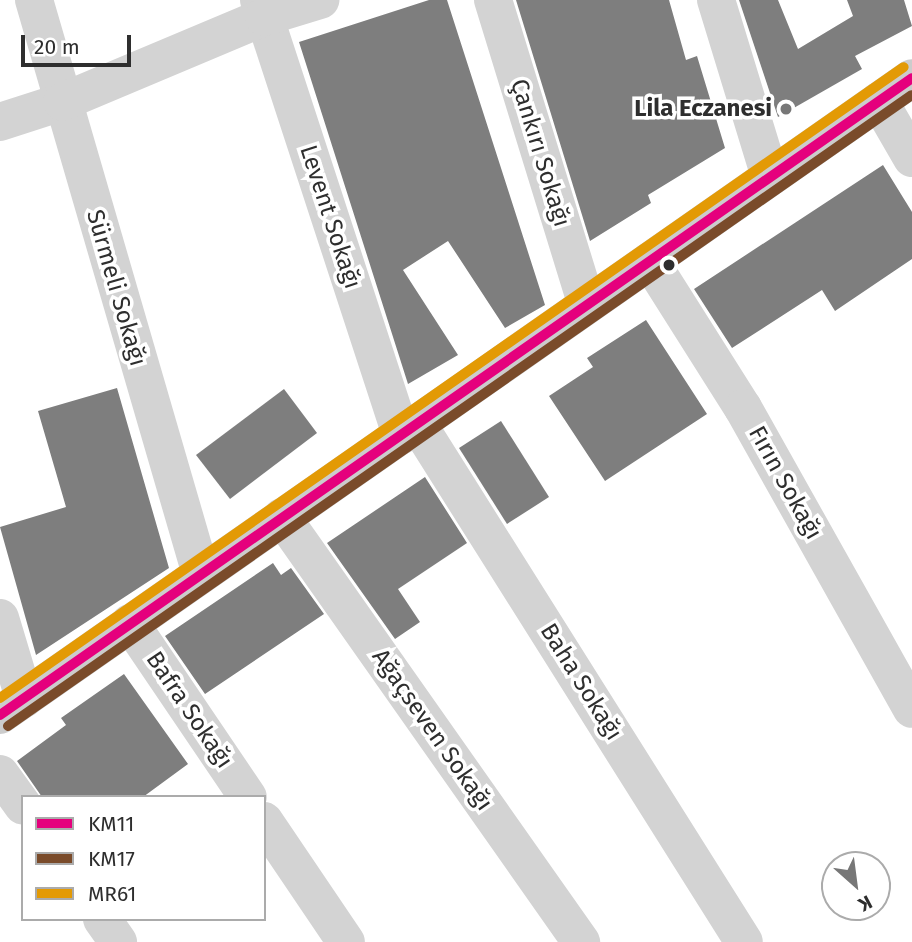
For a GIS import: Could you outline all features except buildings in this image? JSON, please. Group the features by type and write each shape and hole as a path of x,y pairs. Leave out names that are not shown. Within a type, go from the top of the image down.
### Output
{"street":[{"name":"Sürmeli Sokağı","path":"34,0 201,574"},
{"path":"0,122 62,102 262,9 320,0"},
{"name":"Çankırı Sokağı","path":"493,0 586,305"},
{"path":"716,0 770,177"},
{"name":"Levent Sokağı","path":"262,9 410,429"},
{"path":"0,618 12,706 912,78"},
{"path":"879,101 912,158"},
{"name":"Fırın Sokağı","path":"650,261 744,408 912,709"},
{"name":"Baha Sokağı","path":"410,429 744,942"},
{"name":"Ağaçseven Sokağı","path":"282,517 581,942"},
{"name":"Bafra Sokağı","path":"130,624 247,795"},
{"path":"0,774 21,803"},
{"path":"266,824 346,942"},
{"path":"103,921 118,942"}],"transit line":[{"name":"MR61","path":"0,698 904,67"},
{"name":"KM11","path":"0,715 912,78"},
{"name":"KM17","path":"8,726 912,95"}],"place":[{"name":"Lila Eczanesi","path":"786,109"}]}
